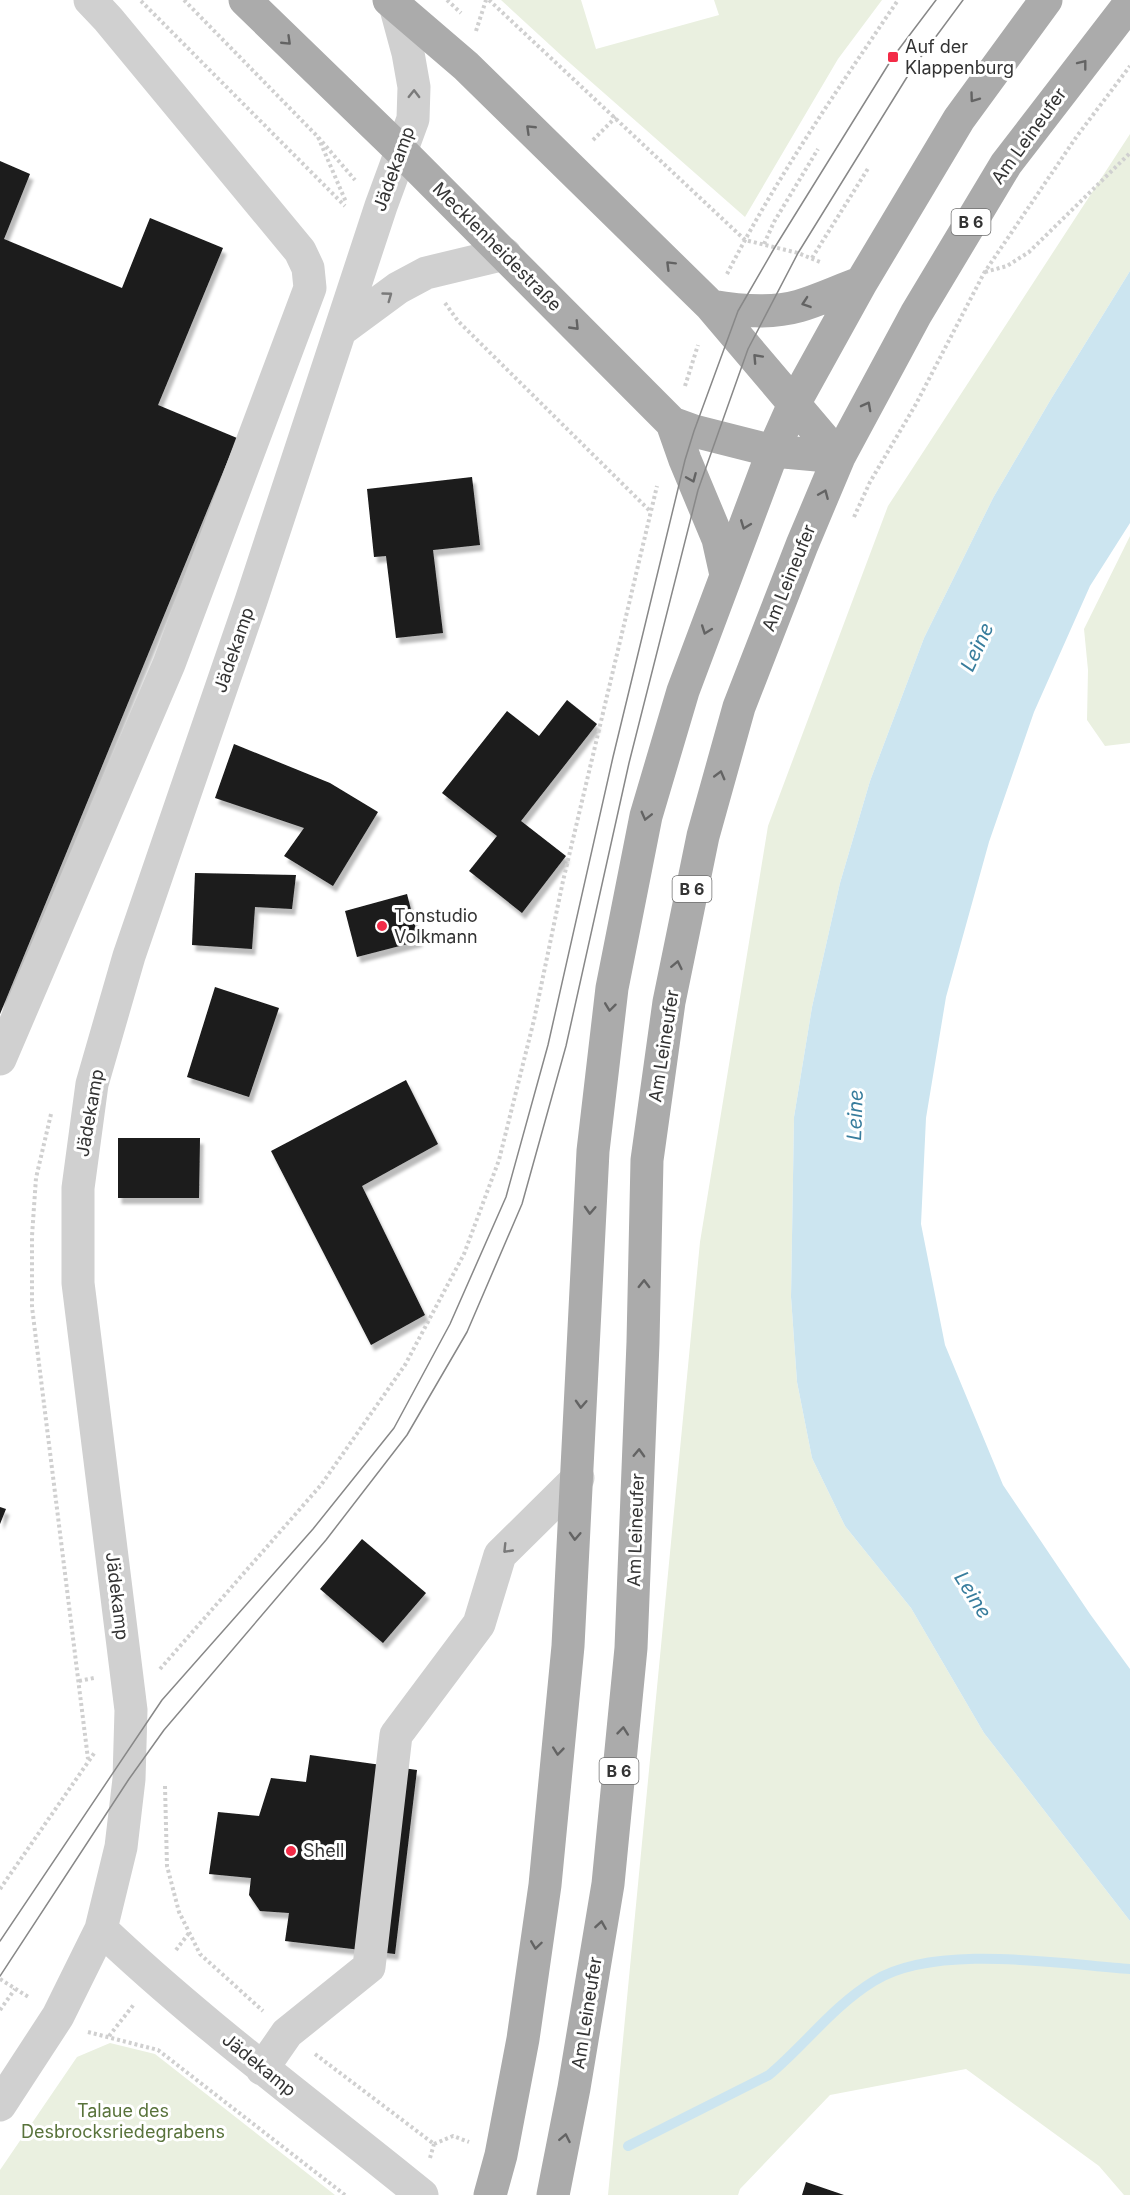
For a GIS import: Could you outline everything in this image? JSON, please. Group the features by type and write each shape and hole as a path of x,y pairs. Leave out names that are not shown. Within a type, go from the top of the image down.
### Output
{"main road":[{"name":"Mecklenheidestraße","path":"245,0 505,254 672,423 694,431 773,451 839,457"},
{"path":"490,2195 501,2155 523,2039 545,1885 568,1647 593,1151 612,988 646,816 684,691 773,451 794,404 861,283 959,119 1046,0"},
{"path":"392,3 466,66 711,306 839,457"},
{"name":"Am Leineufer","path":"552,2195 574,2088 608,1884 631,1648 647,1160 669,1002 703,836 738,707 839,457 916,314 1006,164 1130,3"},
{"path":"711,306 767,311 798,306 861,283"},
{"path":"672,423 718,539 726,575"}],"street":[{"path":"0,1059 170,664 310,288 308,268 300,251 90,0"},
{"name":"Jädekamp","path":"0,2105 58,2016 101,1929 121,1847 129,1779 131,1710 78,1283 78,1188 92,1084 129,956 341,330 365,208 400,150 413,119 414,87 408,53 392,3"},
{"path":"341,330 398,288 426,273 505,254"},
{"path":"262,2069 287,2033 369,1968 396,1735 479,1624 500,1555 578,1478"},
{"name":"Jädekamp","path":"101,1929 153,1979 262,2069 422,2195"}],"path":[{"path":"140,0 365,208"},
{"path":"184,0 318,137 342,166 365,208"},
{"path":"477,27 488,0 616,117 745,240"},
{"path":"728,272 806,135 898,0"},
{"path":"851,524 870,482 916,404 984,273 1077,136 1130,66"},
{"path":"593,140 616,117"},
{"path":"318,137 365,208"},
{"path":"764,244 774,222 818,149"},
{"path":"984,273 1007,266 1029,252 1130,153"},
{"path":"812,258 869,167"},
{"path":"444,301 458,321 651,512"},
{"path":"672,423 711,306"},
{"path":"160,1669 321,1485 405,1365 464,1254 499,1160 534,1020 563,881 659,478"},
{"path":"0,1889 88,1759 32,1307 34,1201 36,1178 45,1141"},
{"path":"165,1783 167,1866 179,1912 200,1954 287,2033 434,2144"},
{"path":"0,2010 15,1989"},
{"path":"110,2036 158,2050 345,2195"}],"green space":[{"path":"501,0 581,0 596,49 719,15 714,0 882,0 838,59 745,217"},
{"path":"1130,134 1130,271 993,498 924,638 870,781 840,883 812,1007 794,1117 791,1297 797,1382 812,1458 845,1526 911,1608 984,1733 1130,1921 1130,2195 1124,2195 1099,2166 966,2069 830,2095 740,2189 738,2195 608,2195 700,1242 768,826 888,506"},
{"path":"1130,536 1130,743 1105,746 1087,720 1088,670 1084,629"},
{"name":"Talaue des Desbrocksriedegrabens","path":"110,2043 155,2054 335,2195 0,2195 0,2170 77,2057"}],"water":[{"name":"Leine","path":"1130,271 1130,523 1090,586 1034,712 989,842 946,997 926,1118 921,1224 945,1345 1003,1485 1130,1669 1130,1921 984,1733 911,1608 845,1526 812,1458 797,1382 791,1297 794,1117 812,1007 840,883 870,781 924,638 993,498"}],"building":[{"path":"0,161 30,174 4,239 122,288 150,218 223,248 158,405 237,438 0,1014"},
{"path":"472,477 480,545 433,550 443,633 396,638 386,556 374,557 367,489"},
{"path":"567,700 597,724 521,821 566,856 522,913 469,871 497,836 442,793 507,711 539,736"},
{"path":"234,744 330,783 378,812 333,886 284,856 304,828 215,798"},
{"path":"195,873 296,875 292,909 255,907 252,949 192,945"},
{"name":"Tonstudio Volkmann","path":"407,894 419,941 357,957 345,911"},
{"path":"215,987 279,1008 249,1097 187,1077"},
{"path":"406,1080 438,1144 362,1186 425,1315 371,1345 271,1151"},
{"path":"118,1138 200,1138 199,1198 118,1198"},
{"path":"0,1507 6,1509 0,1524"},
{"path":"362,1539 426,1593 383,1643 320,1589"},
{"path":"310,1755 417,1770 395,1954 285,1941 289,1913 260,1911 249,1895 251,1878 209,1874 218,1812 259,1816 271,1778 306,1782"},
{"path":"806,2182 844,2195 802,2195"}],"waterway":[{"path":"628,2146 769,2075 845,2002 874,1981 900,1969 930,1962 963,1959 1034,1961 1130,1969"}],"tram line":[{"path":"0,1941 162,1700 313,1529 394,1428 450,1324 506,1197 548,1045 613,757 685,460 738,311 893,57 936,0"},
{"path":"0,1976 129,1779 164,1730 326,1540 407,1435 467,1332 522,1204 566,1046 629,763 698,490 748,349 798,253 912,69 963,0"}],"place":[{"name":"Auf der Klappenburg","path":"893,57"},
{"name":"Tonstudio Volkmann","path":"382,926"},
{"name":"Shell","path":"291,1851"}]}
